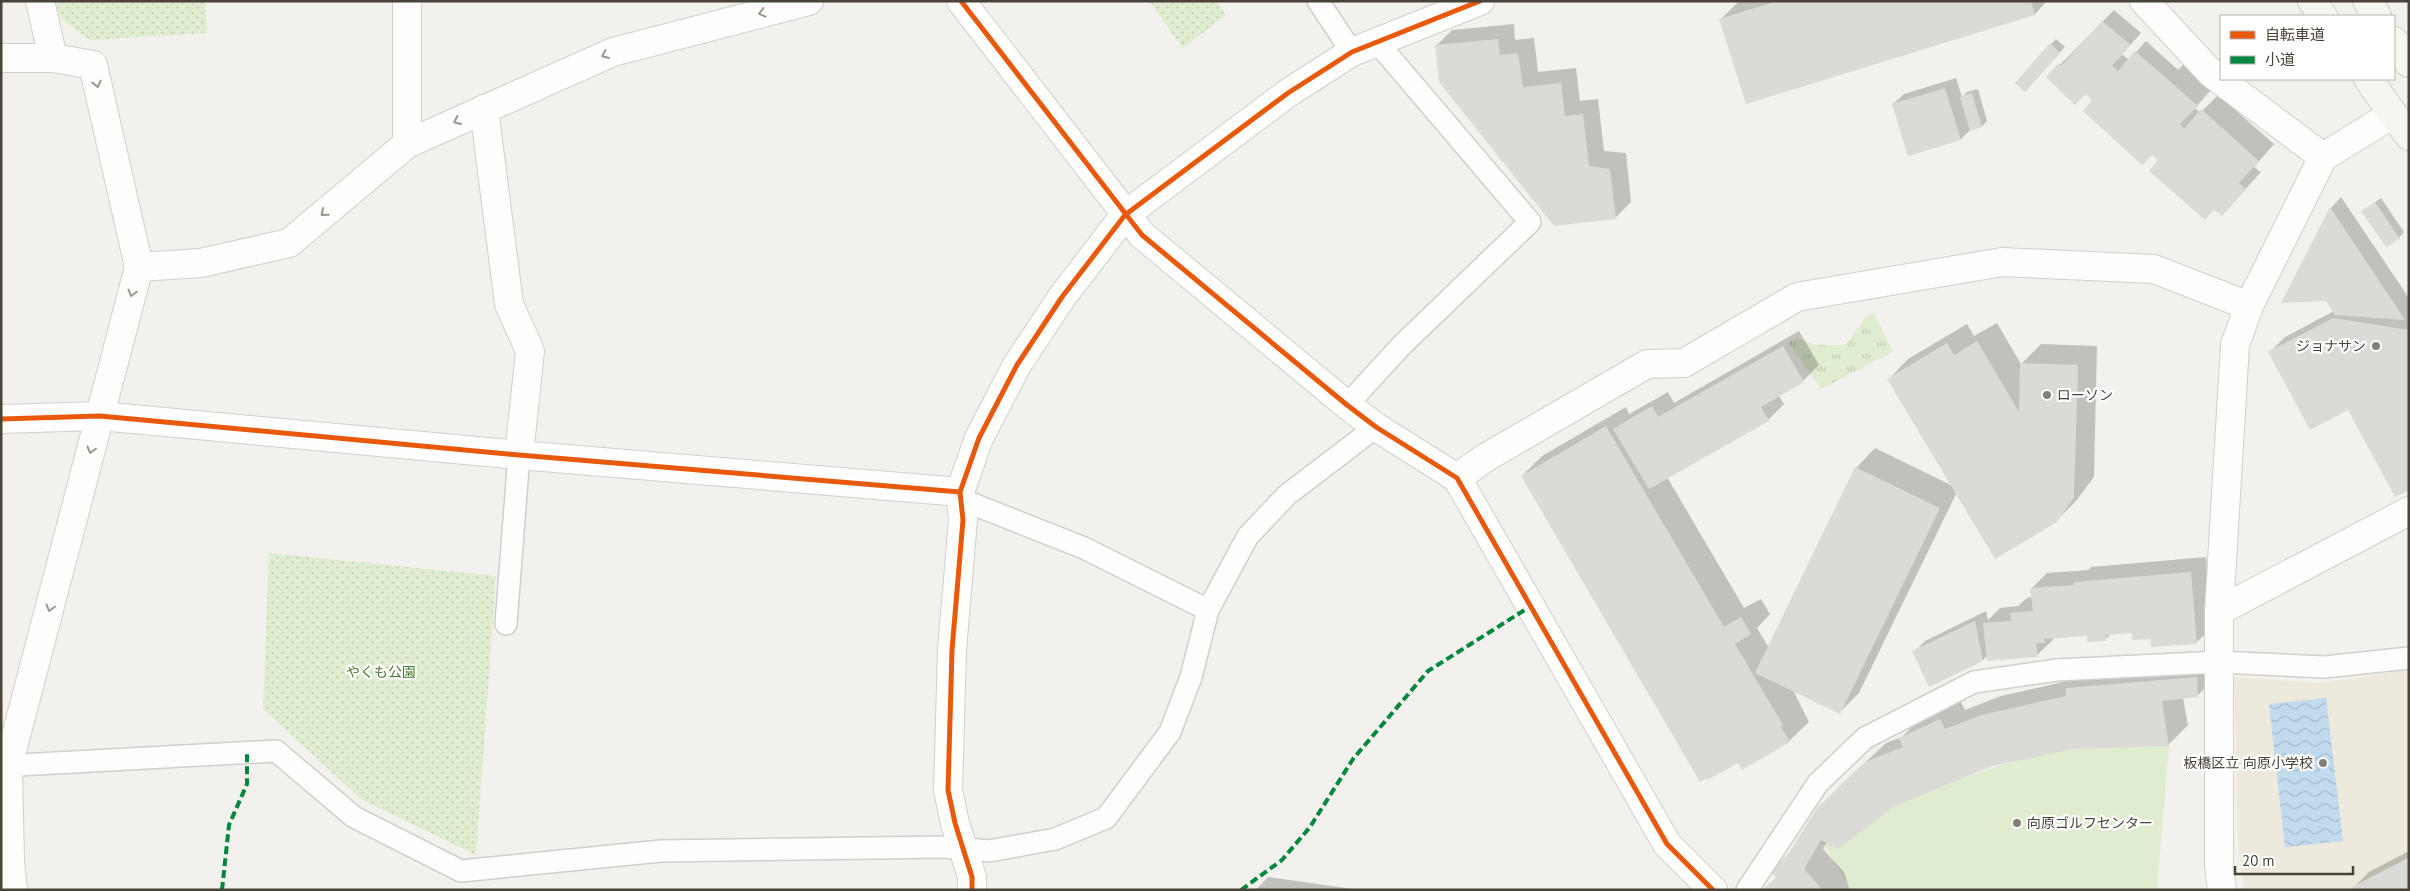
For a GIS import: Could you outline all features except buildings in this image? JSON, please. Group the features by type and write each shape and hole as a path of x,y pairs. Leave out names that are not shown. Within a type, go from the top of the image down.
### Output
{"main road":[{"path":"2312,1 2322,15"},
{"path":"2367,1 2376,15"},
{"path":"2369,80 2409,136"}],"street":[{"path":"40,1 53,58"},
{"path":"407,1 407,144"},
{"path":"139,267 201,263 289,243 407,144 613,52 809,1"},
{"path":"961,1 1142,235 1347,405 1376,427 1457,478 1667,844 1713,890"},
{"path":"972,890 972,877 955,823 948,790 952,650 963,520 960,495 979,438 1017,365 1062,297 1125,215 1288,93 1364,47 1480,1"},
{"path":"2144,1 2211,73 2220,80"},
{"path":"1,58 53,58 93,64 139,267 4,766 5,861 13,890"},
{"path":"2220,80 2323,157"},
{"path":"484,109 509,304 530,352 519,455"},
{"path":"2222,890 2219,866 2219,611 2235,346 2248,306 2323,157 2393,114"},
{"path":"1457,478 1485,458 1647,364 1684,363 1797,297 2002,262 2154,269 2248,306"},
{"path":"1,419 100,416 960,495"},
{"path":"2219,611 2409,511"}],"lane":[{"path":"1318,1 1530,222 1402,345 1347,405"},
{"path":"4,766 276,751 354,817 459,880 661,850 945,847 989,851 1055,840 1106,818 1170,732 1191,678 1208,610 1248,536 1287,495 1376,427"},
{"path":"506,624 519,455"},
{"path":"960,495 1084,548 1208,610"},
{"path":"1747,890 1818,783 1865,738 1974,682 2057,670 2219,662 2325,667 2409,658"}],"shaded area":[{"name":"板橋区立 向原小学校","path":"2409,670 2409,890 2244,890 2238,842 2234,677 2320,683"}],"green space":[{"path":"56,1 205,1 207,33 90,40 60,18"},
{"path":"1149,1 1216,1 1226,15 1183,48"},
{"path":"1874,313 1893,352 1821,389 1788,342 1796,338 1817,345 1846,345 1866,317"},
{"name":"やくも公園","path":"269,553 496,576 476,855 361,799 263,709"},
{"name":"向原ゴルフセンター","path":"2169,746 2157,890 1852,890 1821,840 1944,785 2008,763 2074,749"}],"water":[{"path":"2326,698 2343,841 2285,847 2269,704"}],"marked path":[{"path":"1241,890 1282,860 1310,827 1353,759 1428,671 1531,606"},
{"path":"222,890 229,825 247,784 247,753"}],"cycle path":[{"path":"961,1 1142,235 1347,405 1376,427 1457,478 1667,844 1713,890"},
{"path":"972,890 972,877 955,823 948,790 952,650 963,520 960,492 979,438 1017,365 1062,297 1125,215 1288,93 1352,52 1480,1"},
{"path":"1,419 100,416 519,455 960,492"}],"place":[{"name":"ジョナサン","path":"2376,346"},
{"name":"ローソン","path":"2047,395"},
{"name":"板橋区立 向原小学校","path":"2323,763"},
{"name":"向原ゴルフセンター","path":"2017,823"}]}
